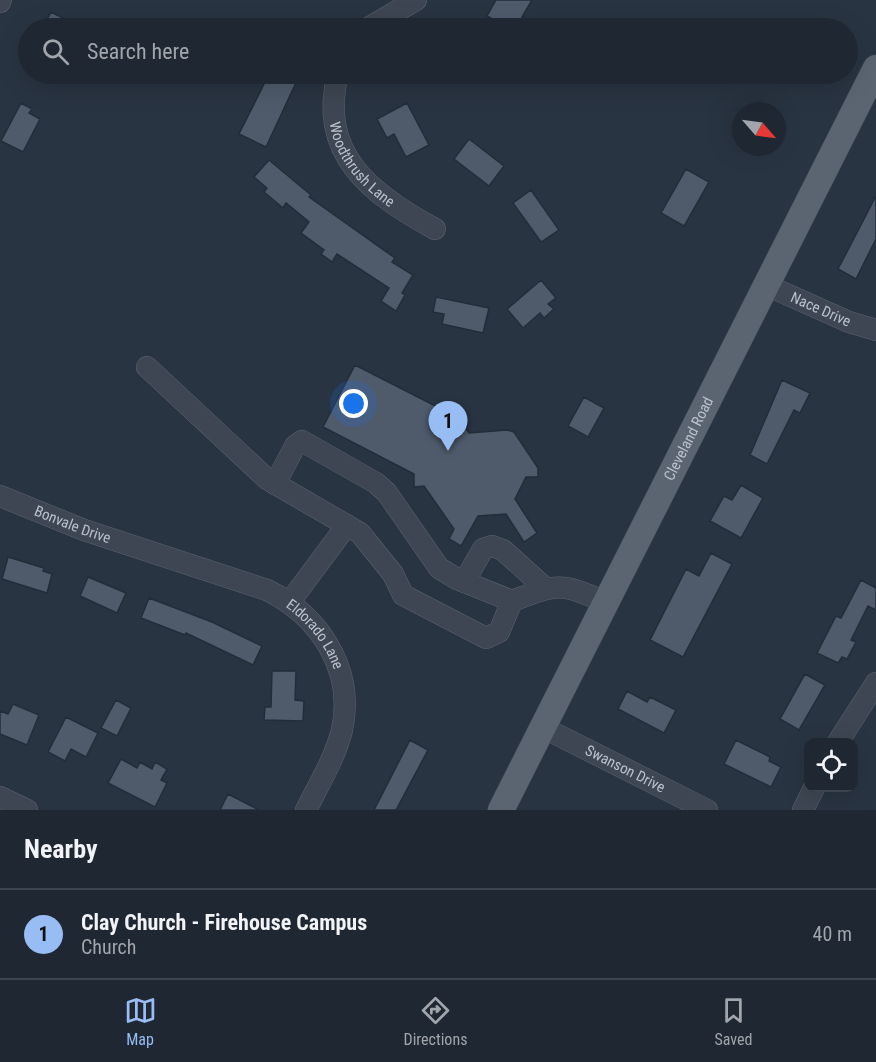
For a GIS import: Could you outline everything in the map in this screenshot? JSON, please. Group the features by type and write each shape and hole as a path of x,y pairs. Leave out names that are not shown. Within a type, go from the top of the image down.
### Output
{"main road":[{"name":"Cleveland Road","path":"501,810 876,68"}],"street":[{"path":"385,18 416,0"},
{"name":"Woodthrush Lane","path":"336,84 332,113 337,136 349,161 372,188 435,230"},
{"name":"Nace Drive","path":"766,285 849,322 876,330"},
{"path":"147,367 267,479 360,533 393,574 403,595 486,638 499,632 512,601"},
{"path":"275,484 296,446 302,441 376,483 387,493 439,568 464,582 512,601 551,586 576,590 605,602"},
{"name":"Bonvale Drive","path":"0,496 84,530 145,550"},
{"path":"289,603 347,525"},
{"path":"464,582 483,549 492,546 503,549 545,588"},
{"name":"Eldorado Lane","path":"145,550 258,587 289,603 314,625 326,640 337,661 344,694 342,730 306,810"},
{"path":"841,738 876,683"},
{"name":"Swanson Drive","path":"542,728 707,810"},
{"path":"803,810 812,792"},
{"path":"0,797 27,810"}],"building":[{"path":"496,0 532,0 522,17 524,18 487,16"},
{"path":"51,12 63,18 48,18"},
{"path":"264,84 295,84 266,147 239,134"},
{"path":"21,103 32,109 29,113 40,119 23,152 1,141"},
{"path":"407,103 429,145 406,157 394,134 387,138 377,119"},
{"path":"469,139 504,166 489,186 454,159"},
{"path":"269,160 311,195 309,197 395,258 392,262 413,275 402,293 405,295 396,311 381,301 389,288 337,254 332,262 321,254 324,250 301,233 309,222 286,203 283,208 264,192 267,188 254,177"},
{"path":"686,169 709,182 684,226 661,213"},
{"path":"531,190 559,230 541,242 513,203"},
{"path":"876,196 876,239 856,279 838,269"},
{"path":"541,280 556,298 548,304 554,309 544,318 540,313 523,328 507,309"},
{"path":"436,297 489,308 483,333 442,324 444,314 433,312"},
{"path":"355,365 447,412 452,409 469,433 507,430 514,432 538,468 538,477 526,477 515,499 537,533 524,542 506,514 478,516 461,546 449,539 454,529 424,486 414,487 414,474 323,427"},
{"path":"782,380 810,393 800,413 794,410 767,464 750,455"},
{"path":"584,397 604,408 588,437 568,426"},
{"path":"741,485 763,498 741,538 710,521 724,496 732,500"},
{"path":"711,553 732,564 683,657 650,640 686,569 699,576"},
{"path":"8,557 44,568 43,571 52,574 47,593 2,579"},
{"path":"88,577 126,593 117,613 80,596"},
{"path":"861,580 876,588 876,610 868,606 851,640 856,642 847,659 842,657 838,663 817,653 836,616 841,618"},
{"path":"149,598 212,622 262,646 253,665 186,633 185,635 141,618"},
{"path":"272,671 296,671 295,700 304,701 303,721 264,720 265,707 271,707"},
{"path":"805,674 825,685 799,730 780,719"},
{"path":"627,691 647,702 650,697 676,710 664,733 618,709"},
{"path":"116,700 131,708 117,736 101,728"},
{"path":"13,704 39,715 27,745 0,734 0,711 8,714"},
{"path":"66,717 98,733 86,757 71,749 65,761 48,752"},
{"path":"410,740 428,750 396,810 374,810"},
{"path":"736,740 770,757 769,761 781,767 771,787 724,764"},
{"path":"121,759 137,768 140,762 152,769 155,762 167,769 161,780 167,783 155,807 108,783"},
{"path":"228,794 259,810 220,810"}],"place":[{"name":"Clay Church - Firehouse Campus","path":"448,451"}]}
